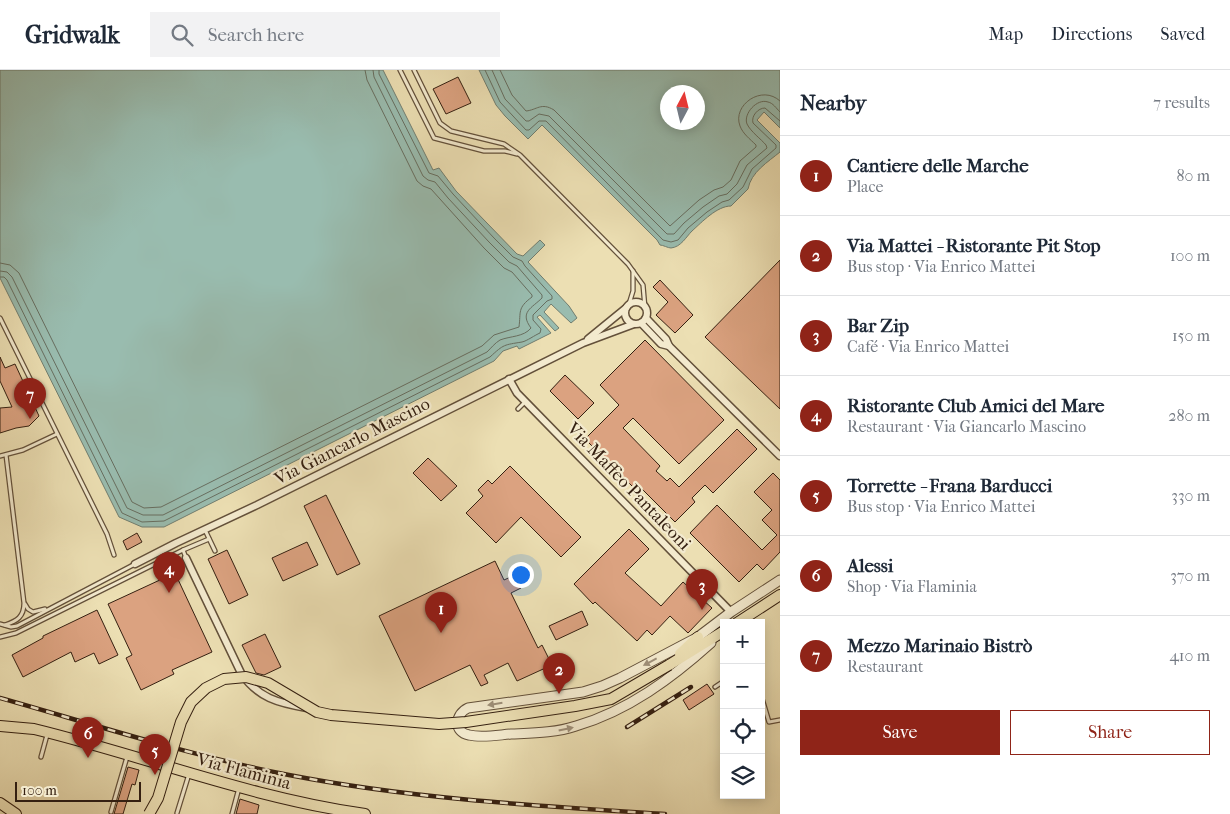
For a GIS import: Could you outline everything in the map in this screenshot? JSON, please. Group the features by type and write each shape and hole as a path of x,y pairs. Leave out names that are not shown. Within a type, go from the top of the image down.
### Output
{"main road":[{"path":"743,619 780,595"},
{"path":"149,814 158,798 181,722 191,702 206,688 224,679 246,677 268,683 317,712 332,715 439,724 475,721 611,699 720,634"},
{"path":"669,665 698,637"},
{"name":"Via Flaminia","path":"0,726 48,732 239,788 312,806 365,814"},
{"path":"0,803 16,814"}],"street":[{"path":"640,322 645,308 638,302 628,306 625,312 627,320 640,322 662,344 670,346 780,456"},
{"name":"Via Giancarlo Mascino","path":"583,343 628,306"},
{"name":"Via Giancarlo Mascino","path":"135,564 583,343 640,322"},
{"name":"Via Maffeo Pantaleoni","path":"510,379 517,393 731,612"},
{"path":"186,558 241,673 257,691 283,703 307,708 457,723"},
{"path":"720,635 683,668 644,696 620,709 576,726 547,732 479,736 464,734 460,731 457,723 463,711 468,708 583,692 602,686 698,637 731,612 780,580"}],"lane":[{"path":"400,70 434,138 484,151 510,152 520,155"},
{"path":"414,70 444,128 504,144 520,155 633,270 643,285 645,308"},
{"path":"628,306 633,291 633,270"},
{"path":"0,318 107,534 114,555"},
{"path":"518,408 526,402"},
{"path":"0,456 23,450 57,434"},
{"path":"5,625 20,617 24,610 6,455"},
{"path":"205,530 215,551"},
{"path":"0,637 16,633 209,539"},
{"path":"183,550 186,558"},
{"path":"0,624 11,627 17,626 135,564"},
{"path":"24,603 33,612 57,604"},
{"path":"715,687 720,684"},
{"path":"765,708 769,722 780,720"},
{"path":"40,757 48,732"},
{"path":"111,812 127,755"},
{"path":"177,813 190,773"},
{"path":"232,814 239,788"}],"water":[{"path":"0,70 383,70 433,170 439,168 456,191 517,254 523,256 540,240 545,245 528,262 569,306 577,318 571,323 551,304 544,312 559,328 555,331 540,315 537,317 551,333 519,349 517,346 503,351 494,361 164,527 142,527 119,517 0,278"},
{"path":"479,70 780,70 780,128 764,112 757,120 780,143 780,152 756,172 748,189 731,206 715,212 705,219 680,244 670,248 660,245 542,125 528,139 496,105"}],"building":[{"path":"458,77 471,103 446,114 433,89"},
{"path":"780,260 780,409 705,337"},
{"path":"660,280 693,315 675,333 656,315 668,302 653,287"},
{"path":"645,340 724,420 679,464 633,418 623,428 660,466 656,471 667,481 670,478 679,487 737,429 757,449 713,493 705,485 692,498 695,502 675,522 640,487 636,490 585,439 619,405 600,385"},
{"path":"0,357 5,368 15,364 39,416 29,426 0,433 0,408 12,407 0,381"},
{"path":"565,375 594,403 578,419 550,391"},
{"path":"428,458 457,486 441,501 413,473"},
{"path":"510,466 581,537 561,557 521,517 496,543 466,513 483,496 478,490 488,480 492,484"},
{"path":"773,473 780,480 780,552 763,570 757,564 739,582 690,533 717,505 762,550 777,535 762,520 772,510 754,492"},
{"path":"326,495 360,564 337,575 304,506"},
{"path":"629,529 649,549 625,573 661,606 683,582 712,608 688,633 670,616 652,635 647,630 637,641 595,602 593,604 574,584"},
{"path":"137,533 142,542 127,550 123,541"},
{"path":"307,542 318,565 283,581 272,558"},
{"path":"227,550 248,595 229,604 208,559"},
{"path":"495,561 504,580 515,575 521,588 511,593 538,648 542,645 552,665 517,681 508,663 484,675 488,683 481,686 470,665 415,691 379,616"},
{"path":"175,573 212,652 172,670 174,674 141,690 126,658 132,655 108,604"},
{"path":"97,610 118,655 99,664 94,653 75,662 71,652 23,677 12,655 43,638 43,636"},
{"path":"582,611 588,625 556,640 549,626"},
{"path":"265,634 281,667 264,675 256,673 242,645"},
{"path":"707,684 714,694 689,710 683,700"},
{"path":"128,767 139,770 135,785 132,784 123,814 114,814"},
{"path":"240,799 259,805 257,814 236,814"}],"railway":[{"path":"627,727 691,687"},
{"path":"0,698 144,740 216,759 289,775 429,796 665,814"}],"place":[{"name":"Mezzo Marinaio Bistrò","path":"30,419"},
{"name":"Ristorante Club Amici del Mare","path":"169,593"},
{"name":"Bar Zip","path":"702,610"},
{"name":"Cantiere delle Marche","path":"441,633"},
{"name":"Via Mattei - Ristorante Pit Stop","path":"559,694"},
{"name":"Alessi","path":"88,758"},
{"name":"Torrette - Frana Barducci","path":"155,775"}]}
